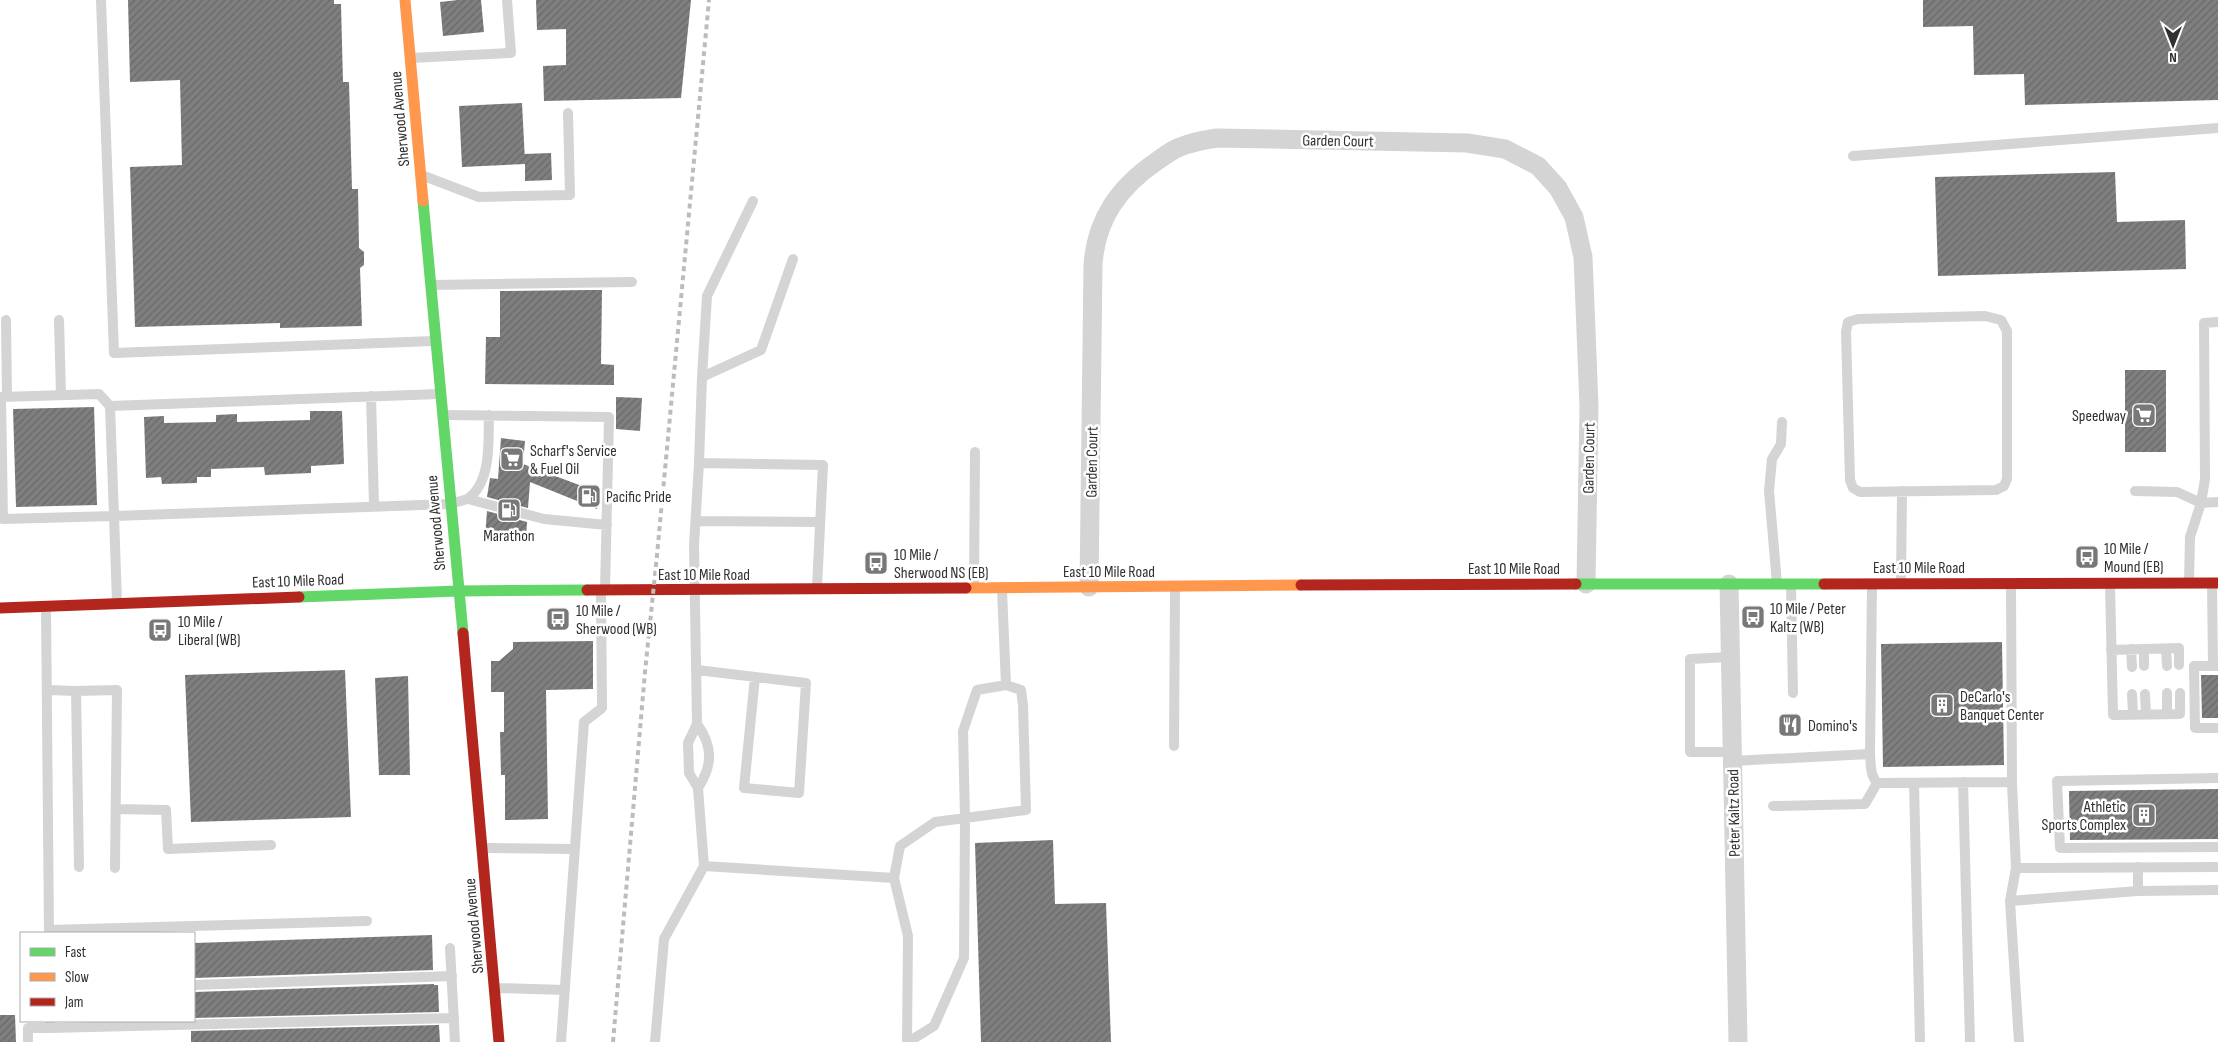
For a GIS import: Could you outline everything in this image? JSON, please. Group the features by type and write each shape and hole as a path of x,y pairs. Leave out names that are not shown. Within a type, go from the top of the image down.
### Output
{"main road":[{"name":"Sherwood Avenue","path":"405,0 499,1042"},
{"name":"East 10 Mile Road","path":"0,608 458,591 1586,584 2215,583"}],"street":[{"name":"Garden Court","path":"1089,588 1093,265 1097,237 1112,205 1138,174 1178,148 1196,141 1217,138 1467,143 1505,149 1538,166 1558,188 1574,217 1583,257 1588,406 1586,584"},
{"name":"Peter Kaltz Road","path":"1728,584 1738,1042"}],"lane":[{"path":"101,0 114,352 435,341"},
{"path":"410,58 510,54 507,0"},
{"path":"420,175 479,197 570,195 568,113"},
{"path":"1853,156 2218,128"},
{"path":"655,1042 664,939 704,866 698,788 689,773 688,743 697,724 696,521 707,296 752,201"},
{"path":"702,377 761,350 793,259"},
{"path":"430,285 632,282"},
{"path":"1985,316 2001,320 2007,331 2007,479 2004,486 1996,490 1902,491 1860,492 1853,488 1850,480 1846,332 1848,322 1858,319 1985,316"},
{"path":"6,320 7,396"},
{"path":"59,320 61,395"},
{"path":"2189,583 2190,538 2201,503 2205,479 2204,323 2218,322"},
{"path":"117,603 114,516 110,406 99,394 1,397 3,519 114,516 450,504 468,499 544,519 607,525"},
{"path":"110,406 440,394"},
{"path":"371,396 374,506"},
{"path":"442,414 609,417 607,525 603,591 602,708 584,722 561,1042"},
{"path":"468,499 480,484 487,458 489,415"},
{"path":"1777,584 1769,491 1772,459 1781,444 1782,422"},
{"path":"974,589 975,452"},
{"path":"699,463 823,465 817,590"},
{"path":"1901,584 1902,491"},
{"path":"2135,491 2177,492 2201,503 2218,502"},
{"path":"696,521 820,522"},
{"path":"2215,583 2216,666 2194,666 2195,728 2218,728"},
{"path":"1792,584 1793,693"},
{"path":"1773,806 1865,804 1874,779 1870,754 1872,584"},
{"path":"2011,584 2012,784 2016,868 2010,901 2019,1042"},
{"path":"2110,584 2113,715 2180,714 2180,693"},
{"path":"1174,746 1175,587"},
{"path":"1002,588 1006,685"},
{"path":"46,606 50,932 367,921"},
{"path":"2166,648 2167,666"},
{"path":"2111,650 2179,648 2179,665"},
{"path":"2131,649 2132,666"},
{"path":"2144,649 2144,666"},
{"path":"1730,657 1690,659 1690,752 1732,757 1870,754"},
{"path":"697,670 806,683 799,793 744,788 755,677"},
{"path":"907,1042 908,936 894,878 900,846 935,822 965,818 1026,810 1024,705 1021,690 1006,685 977,690 963,731 965,818 964,958 934,1026 907,1042"},
{"path":"48,690 117,690 116,868"},
{"path":"76,691 79,867"},
{"path":"2132,694 2133,714"},
{"path":"2145,694 2146,714"},
{"path":"2167,694 2168,714"},
{"path":"697,724 708,739 708,772 698,788"},
{"path":"2218,778 2057,781 2060,848 2218,848"},
{"path":"1874,779 1914,783 2009,782 2012,784"},
{"path":"1963,782 1970,1042"},
{"path":"1914,783 1920,1042"},
{"path":"116,809 166,810 168,849 271,845"},
{"path":"483,848 575,849"},
{"path":"704,866 894,878"},
{"path":"2138,867 2138,891"},
{"path":"2016,868 2218,868"},
{"path":"2010,901 2138,891 2218,890"},
{"path":"450,948 455,1042"},
{"path":"195,985 452,976"},
{"path":"495,988 565,990"},
{"path":"28,1042 28,1028 50,1025 454,1018"}],"building":[{"path":"128,0 334,0 334,4 341,4 343,82 349,82 352,189 358,189 359,248 364,252 364,265 360,268 362,326 280,328 280,323 135,327 130,167 182,165 180,80 130,82"},
{"path":"481,0 484,32 443,36 440,2"},
{"path":"536,0 691,0 681,98 544,101 543,66 566,65 566,29 537,30"},
{"path":"1923,0 2218,0 2218,100 2025,105 2024,74 1974,75 1973,26 1923,27"},
{"path":"522,103 525,154 551,153 552,180 525,181 525,164 462,167 459,106"},
{"path":"2115,172 2117,222 2185,220 2186,269 1938,276 1935,177"},
{"path":"602,290 601,364 614,365 614,385 485,384 486,337 500,337 500,291"},
{"path":"2125,370 2166,370 2166,452 2125,452"},
{"path":"616,397 642,398 640,431 616,429"},
{"path":"94,407 97,505 16,507 13,409"},
{"path":"310,411 342,411 344,464 311,466 311,473 265,475 264,467 211,469 211,477 197,477 197,483 162,484 161,477 146,478 144,417 164,416 164,423 216,422 216,415 237,414 237,422 310,420"},
{"path":"501,438 525,441 523,464 598,492 597,509 530,482 528,508 487,497 490,478 498,479"},
{"path":"487,511 527,522 526,540 485,538"},
{"path":"593,641 593,689 546,690 548,819 505,820 505,775 501,775 500,732 504,732 504,692 491,692 491,661 499,661 513,649 513,642"},
{"name":"DeCarlo's Banquet Center","path":"2002,642 2004,765 1883,767 1881,644"},
{"path":"345,670 351,817 191,822 185,675"},
{"path":"2201,675 2218,675 2218,718 2202,718"},
{"path":"408,676 410,775 379,775 375,678"},
{"name":"Athletic Sports Complex","path":"2218,789 2218,839 2070,840 2069,791"},
{"path":"1053,840 1055,904 1106,903 1111,1042 981,1042 975,843"},
{"path":"432,935 433,970 195,978 195,943"},
{"path":"434,984 438,985 439,1012 195,1018 195,992"},
{"path":"0,1015 15,1015 16,1042 0,1042"},
{"path":"439,1025 440,1042 191,1042 191,1031"}],"railway":[{"path":"613,1042 645,672 709,0"}],"traffic: fast":[{"path":"423,201 463,633"},
{"path":"1576,584 1824,584"},
{"path":"299,597 458,591 587,590"}],"traffic: slow":[{"path":"405,0 423,201"},
{"path":"966,588 1301,585"}],"traffic: jam":[{"path":"1824,584 2218,583"},
{"path":"1301,585 1576,584"},
{"path":"587,590 966,588"},
{"path":"0,608 299,597"},
{"path":"463,633 499,1042"}],"place":[{"name":"Speedway","path":"2144,415"},
{"name":"Scharf's Service & Fuel Oil","path":"512,459"},
{"name":"Pacific Pride","path":"589,496"},
{"name":"Marathon","path":"509,510"},
{"name":"10 Mile / Mound (EB)","path":"2087,557"},
{"name":"10 Mile / Sherwood NS (EB)","path":"876,563"},
{"name":"10 Mile / Peter Kaltz (WB)","path":"1753,617"},
{"name":"10 Mile / Sherwood (WB)","path":"558,619"},
{"name":"10 Mile / Liberal (WB)","path":"160,630"},
{"name":"DeCarlo's Banquet Center","path":"1942,705"},
{"name":"Domino's","path":"1790,725"},
{"name":"Athletic Sports Complex","path":"2144,815"}]}
